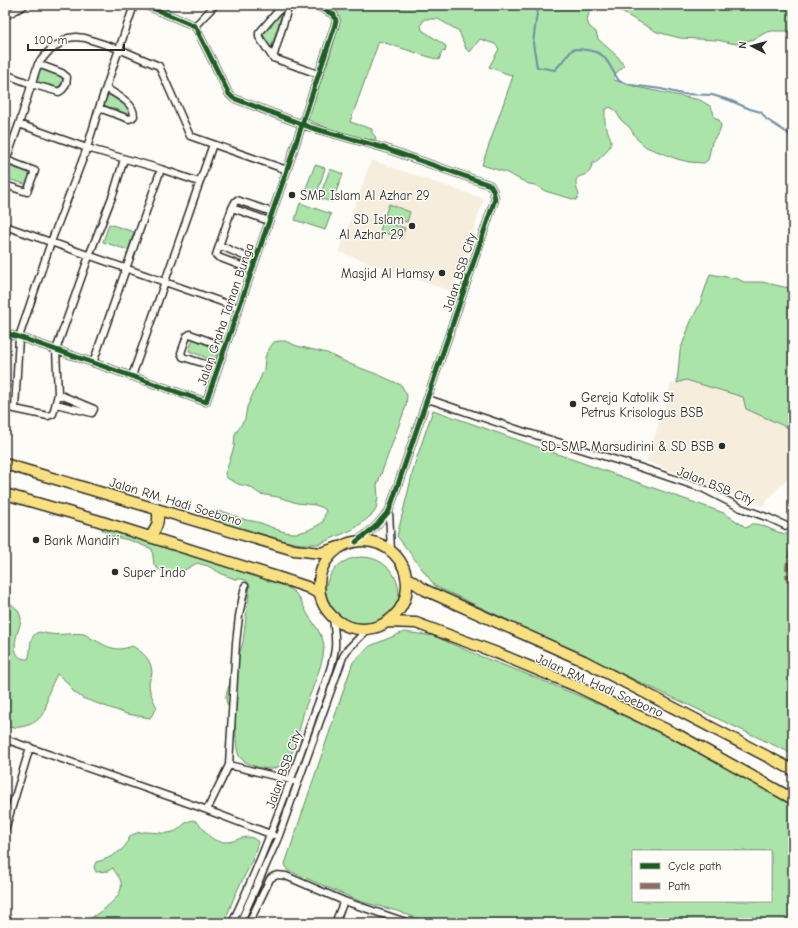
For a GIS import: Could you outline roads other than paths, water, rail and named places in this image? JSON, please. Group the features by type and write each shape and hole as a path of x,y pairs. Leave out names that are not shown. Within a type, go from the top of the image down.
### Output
{"main road":[{"name":"Jalan RM. Hadi Soebono","path":"5,464 294,550 321,553 340,547 356,542 375,542 391,551 402,564 406,577 406,590 403,602 396,614 386,622 368,629 352,628 333,618 325,607 320,594 319,581 322,568 329,556 340,547"},
{"path":"5,494 294,582 320,594"},
{"path":"150,537 155,531 158,520 157,509"},
{"name":"Jalan RM. Hadi Soebono","path":"406,577 425,590 584,661 793,770"},
{"name":"Jalan RM. Hadi Soebono","path":"386,622 416,623 497,653 576,686 680,736 793,799"}],"street":[{"path":"5,16 25,5"},
{"path":"15,409 18,337 51,242 87,148 134,5"},
{"path":"145,5 195,26 231,96 302,124"},
{"path":"195,26 215,5"},
{"path":"273,58 287,5"},
{"path":"287,5 278,11 259,33 259,37 273,58 318,74"},
{"name":"Jalan Graha Taman Bunga","path":"5,333 206,402 287,170 336,21 334,15 316,5"},
{"path":"5,185 26,192 28,191 35,171 6,162 38,64 48,52 68,38 76,37 85,38 120,49 160,66 189,135 287,170"},
{"path":"5,74 31,84 59,92 64,89 67,79 64,75 38,64"},
{"path":"99,108 129,119 134,116 133,109 130,104 106,88"},
{"path":"19,124 87,148 161,169 199,182"},
{"name":"Jalan BSB City","path":"302,124 384,148 490,185 495,199 389,511 375,527 356,542"},
{"path":"132,376 213,144"},
{"path":"5,406 49,416 53,414 58,394 56,350 89,256 114,192 124,159"},
{"path":"93,363 161,169"},
{"path":"255,260 219,245 234,202 237,200 272,212"},
{"path":"232,208 269,220"},
{"name":"Jalan Graha Taman Bunga","path":"5,226 239,308"},
{"name":"Jalan Graha Taman Bunga","path":"219,245 216,254 218,257 252,270"},
{"name":"Jalan Graha Taman Bunga","path":"218,368 184,357 181,353 187,336 190,334 225,347"},
{"path":"56,404 92,413 94,409 58,394"},
{"name":"Jalan BSB City","path":"428,399 522,431 640,467 704,489 740,508 791,528"},
{"name":"Jalan BSB City","path":"389,511 391,551"},
{"path":"207,810 228,765 237,636 245,586"},
{"name":"Jalan BSB City","path":"240,923 278,838 330,669 335,649 333,618"},
{"name":"Jalan BSB City","path":"232,923 270,834 295,781 343,657 347,650 368,629"},
{"path":"5,739 207,810 278,838"},
{"path":"5,830 30,747"},
{"path":"228,765 295,781"},
{"path":"249,923 270,879 277,875 286,876 344,901 406,923"},
{"path":"335,923 344,901"}],"waterway":[{"path":"538,5 533,43 537,67 555,70 573,49 592,51 598,53 606,60 619,81 631,85 661,89 682,94 712,95 729,100 761,112 766,119 792,136 793,139"}],"place":[{"name":"SMP Islam Al Azhar 29","path":"292,195"},
{"name":"SD Islam Al Azhar 29","path":"412,226"},
{"name":"Masjid Al Hamsy","path":"442,273"},
{"name":"Gereja Katolik St Petrus Krisologus BSB","path":"573,404"},
{"name":"SD-SMP Marsudirini & SD BSB","path":"722,446"},
{"name":"Bank Mandiri","path":"36,540"},
{"name":"Super Indo","path":"115,572"}]}
